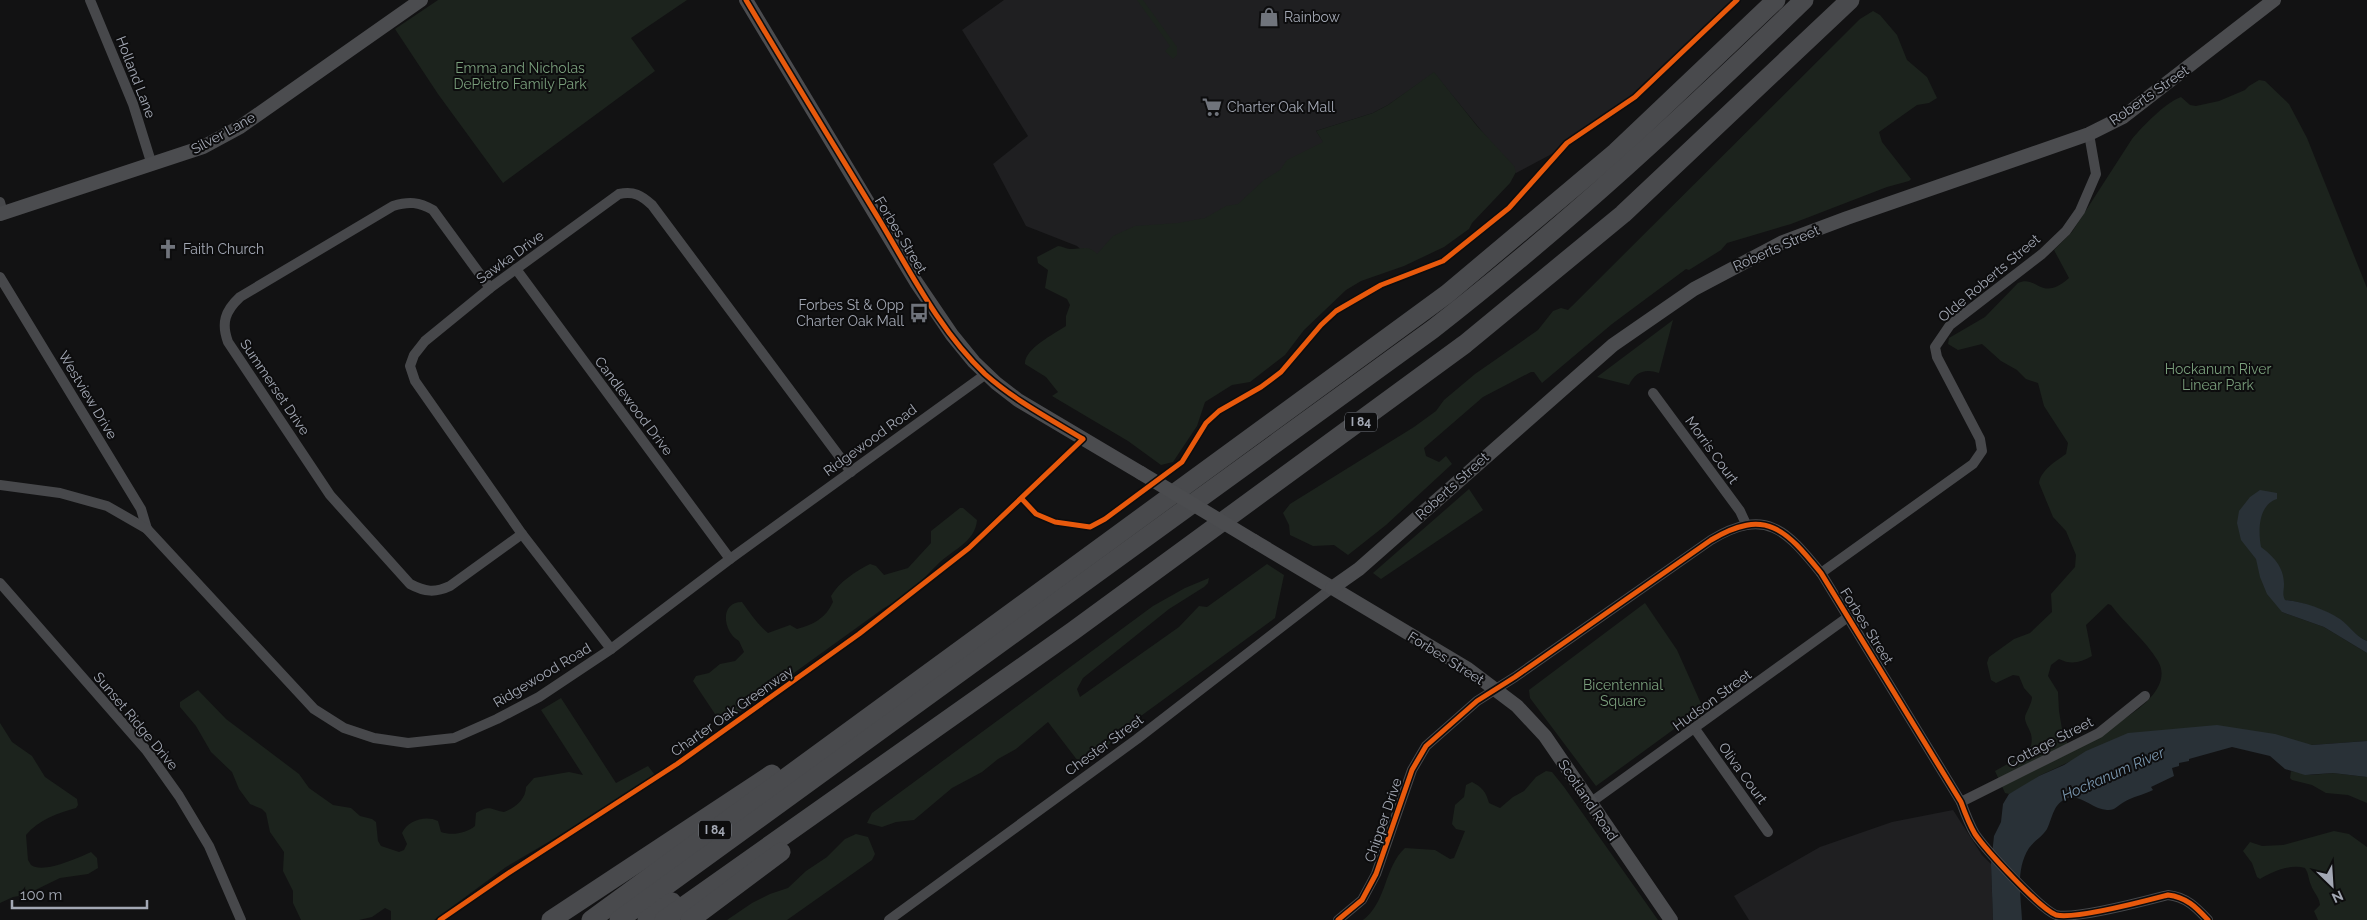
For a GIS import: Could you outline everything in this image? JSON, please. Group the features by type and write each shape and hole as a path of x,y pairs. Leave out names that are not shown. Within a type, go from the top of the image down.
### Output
{"highway":[{"name":"I 84","path":"591,920 1374,349 1461,282 1616,152 1776,0"},
{"path":"620,920 1352,390 1446,319 1615,179 1804,0"},
{"path":"638,920 1376,384 1471,312 1618,189 1818,0"},
{"name":"I 84","path":"664,920 1079,627 1472,338 1623,214 1850,0"},
{"path":"551,920 779,769 840,740"},
{"path":"690,920 801,837 821,818 835,798"},
{"path":"647,920 739,856 814,813"}],"main road":[{"name":"Silver Lane","path":"1,210 152,165 203,147 240,127 421,0"},
{"name":"Forbes Street","path":"746,0 925,296 952,336 986,374 1018,400 1468,669 1496,689"},
{"name":"Roberts Street","path":"1332,588 1359,569 1613,345 1694,289 1783,242 2089,134 2123,117 2274,0"},
{"name":"Scotland Road","path":"1496,689 1517,706 1545,736 1671,920"}],"street":[{"name":"Holland Lane","path":"90,0 133,104 152,165"},
{"name":"Olde Roberts Street","path":"1821,573 1974,464 1982,451 1980,439 1937,357 1935,347 1950,325 2042,254 2066,231 2080,211 2096,174 2089,134"},
{"name":"Sawka Drive","path":"611,649 522,534 415,381 410,366 414,355 425,341 490,288 619,194 629,192 641,194 652,205 850,472"},
{"name":"Summerset Drive","path":"490,288 434,210 421,204 407,202 394,206 240,297 231,306 224,318 224,330 228,342 330,495 410,584 420,590 440,591 450,586 522,534"},
{"name":"Candlewood Drive","path":"516,269 730,559"},
{"name":"Westview Drive","path":"0,277 140,509 147,529"},
{"name":"Ridgewood Road","path":"0,485 60,493 107,506 147,529 314,710 344,728 374,738 408,743 454,738 497,719 539,697 611,649 730,559 986,374"},
{"name":"Morris Court","path":"1653,393 1740,511 1746,524"},
{"name":"Forbes Street","path":"1496,689 1711,540 1731,528 1746,524 1762,525 1779,531 1794,541 1821,573 1961,802 1975,833 1992,854 2055,918 2076,917 2168,895 2180,897 2196,907 2208,920"},
{"name":"Sunset Ridge Drive","path":"0,583 152,759 179,796 208,846 241,920"},
{"name":"Chester Street","path":"889,920 1137,739 1332,588"},
{"name":"Hudson Street","path":"1590,803 1848,617"},
{"name":"Chipper Drive","path":"1338,920 1362,900 1376,874 1412,770 1426,746 1477,701 1496,689"},
{"name":"Cottage Street","path":"1961,802 2099,733 2145,696"},
{"name":"Oliva Court","path":"1695,729 1768,832"}],"shaded area":[{"path":"1004,0 1737,0 1636,98 1563,148 1516,173 1434,73 1388,105 1373,113 1316,131 1347,176 1121,287 1077,246 1026,226 993,164 1028,136 962,30"},
{"path":"1953,810 1982,855 1991,864 1993,920 1749,920 1734,896 1820,847 1892,822"}],"green space":[{"name":"Emma and Nicholas DePietro Family Park","path":"438,0 687,0 631,38 655,71 503,183 438,94 395,29"},
{"path":"1137,0 1143,0 1177,47 1177,55 1173,59 1165,51 1170,46"},
{"path":"1873,11 1880,15 1897,35 1907,60 1927,77 1937,98 1929,103 1917,105 1879,132 1882,142 1911,179 1909,181 1887,187 1791,224 1727,243 1721,250 1689,270 1686,269 1612,324 1542,383 1534,372 1531,372 1483,397 1424,448 1426,456 1439,462 1446,456 1452,464 1386,525 1348,555 1334,545 1313,546 1290,535 1289,525 1283,513 1290,504 1414,427 1436,411 1444,400 1475,374 1538,330 1553,311 1561,308 1568,310 1860,19"},
{"path":"1434,72 1477,126 1514,166 1516,172 1510,183 1472,223 1469,229 1444,247 1404,266 1361,281 1346,290 1304,330 1285,355 1250,382 1232,385 1205,402 1197,426 1173,462 1161,465 1128,441 1052,396 1058,392 1046,377 1025,364 1026,358 1034,347 1066,326 1066,316 1070,305 1067,299 1045,288 1048,270 1038,263 1037,257 1058,246 1070,249 1087,248 1097,254 1113,236 1135,226 1178,223 1205,218 1226,206 1238,204 1264,180 1280,170 1287,160 1323,142 1316,131 1373,113 1388,105"},
{"name":"Hockanum River Linear Park","path":"2259,80 2265,81 2289,104 2307,138 2367,288 2367,641 2359,637 2331,614 2299,602 2285,600 2282,612 2324,627 2367,653 2367,741 2312,745 2256,740 2071,761 2039,776 2009,794 2005,793 1995,771 2018,758 2031,746 2031,734 2025,717 2032,697 2024,688 2019,676 2013,675 1996,683 1991,680 1987,663 1989,657 2014,639 2030,633 2052,612 2051,594 2075,567 2076,555 2066,531 2053,517 2039,483 2046,470 2066,454 2068,443 2044,406 2038,383 2026,379 1982,344 1958,350 1948,344 1949,338 1985,317 2018,283 2024,281 2052,288 2069,278 2054,250 2072,232 2132,139 2162,109 2181,97 2190,105 2196,106 2219,101 2245,90","holes":["2108,604 2111,605 2153,654 2158,661 2162,675 2157,689 2146,702 2131,714 2097,734 2069,746 2063,735 2058,692 2048,676 2051,665 2059,659 2076,662 2092,656 2086,625"]},
{"path":"1673,320 1659,373 1641,372 1634,377 1629,385 1597,377"},
{"path":"1469,489 1483,510 1381,579 1373,573"},
{"path":"960,508 963,508 977,520 972,535 962,546 943,560 899,599 726,722 719,720 693,681 696,676 709,673 720,664 735,661 744,652 739,641 729,631 727,625 727,612 730,607 735,603 742,602 768,633 790,625 797,629 808,625 823,617 827,612 833,602 831,596 838,586 848,577 870,564 876,566 884,575 908,568 931,543 931,531"},
{"path":"1267,564 1284,575 1275,618 1134,721 1127,731 1081,765 1048,722 1016,749 998,759 982,772 952,788 914,820 896,822 882,827 867,823 872,813 1153,606 1185,588 1209,578 1208,583 1204,587 1169,609 1083,678 1077,689 1080,697 1179,627 1199,606 1207,607"},
{"name":"Bicentennial Square","path":"1645,603 1677,650 1703,708 1596,786 1530,698 1529,690"},
{"path":"198,690 226,719 299,774 309,788 333,805 351,808 360,816 376,822 378,841 381,846 399,852 404,850 407,844 402,833 413,822 433,819 438,821 441,832 454,834 464,832 475,826 476,813 481,810 491,808 504,812 516,805 522,799 526,787 534,778 569,772 583,775 541,710 561,698 616,783 648,766 655,775 613,804 506,867 434,920 391,920 391,911 385,908 372,917 359,920 301,920 293,903 293,891 283,871 284,852 270,832 266,813 262,809 250,804 239,789 232,772 211,752 196,726 180,707 180,702"},
{"path":"0,723 12,742 32,756 45,777 77,799 78,805 76,808 42,821 26,835 28,860 31,865 44,868 91,852 97,858 98,868 88,874 60,878 25,895 13,897 0,903"},
{"path":"1546,771 1552,772 1564,787 1658,920 1363,920 1377,904 1393,865 1405,848 1435,850 1450,859 1454,858 1465,831 1456,829 1452,824 1455,805 1464,797 1466,785 1472,782 1478,786 1485,793 1489,803 1500,808 1524,791 1536,777"},
{"path":"2291,771 2311,775 2333,773 2367,777 2367,803 2348,795 2326,793 2312,785 2292,780 2290,778"},
{"path":"2334,831 2349,834 2367,847 2367,920 2318,920 2314,911 2320,905 2305,868 2282,869 2260,879 2257,877 2252,863 2243,851 2250,842 2262,846 2283,845"},
{"path":"856,834 868,837 875,854 872,860 787,920 727,920 752,903 788,888 806,871 827,857 845,839"}],"water":[{"path":"2260,490 2277,493 2277,499 2266,507 2263,513 2260,526 2260,541 2261,547 2274,558 2280,567 2284,578 2283,594 2285,600 2314,606 2340,619 2367,641 2367,653 2324,627 2282,612 2267,594 2260,577 2256,559 2241,540 2237,523 2239,511 2250,497"},
{"name":"Hockanum River","path":"2217,725 2275,734 2312,745 2367,741 2367,777 2333,773 2305,775 2285,769 2270,756 2232,747 2179,763 2179,766 2172,768 2174,776 2151,787 2153,790 2127,800 2112,810 2097,808 2077,798 2068,798 2056,807 2047,829 2031,845 2025,856 2020,874 2022,920 1993,920 1991,864 1994,836 2001,822 2003,804 2009,794 2086,751 2128,733"}],"cycle path":[{"name":"Charter Oak Greenway","path":"440,920 507,874 677,764 859,634 969,548 1083,439 1032,409 996,383 985,374 954,339 927,301 746,0"},
{"path":"1022,499 1036,514 1055,522 1090,527 1105,519 1182,462 1206,423 1219,411 1261,387 1281,372 1321,325 1336,311 1381,285 1443,261 1509,208 1567,143 1635,97 1737,0"},
{"path":"1338,920 1362,900 1376,874 1412,770 1426,746 1477,701 1515,677 1711,540 1730,530 1746,525 1761,525 1773,528 1785,535 1797,545 1821,573 1961,802 1975,834 2001,865 2038,902 2056,915 2065,916 2110,909 2168,895 2190,903 2208,920"}],"place":[{"name":"Rainbow","path":"1269,17"},
{"name":"Charter Oak Mall","path":"1212,107"},
{"name":"Faith Church","path":"168,249"},
{"name":"Forbes St & Opp Charter Oak Mall","path":"919,313"}]}
